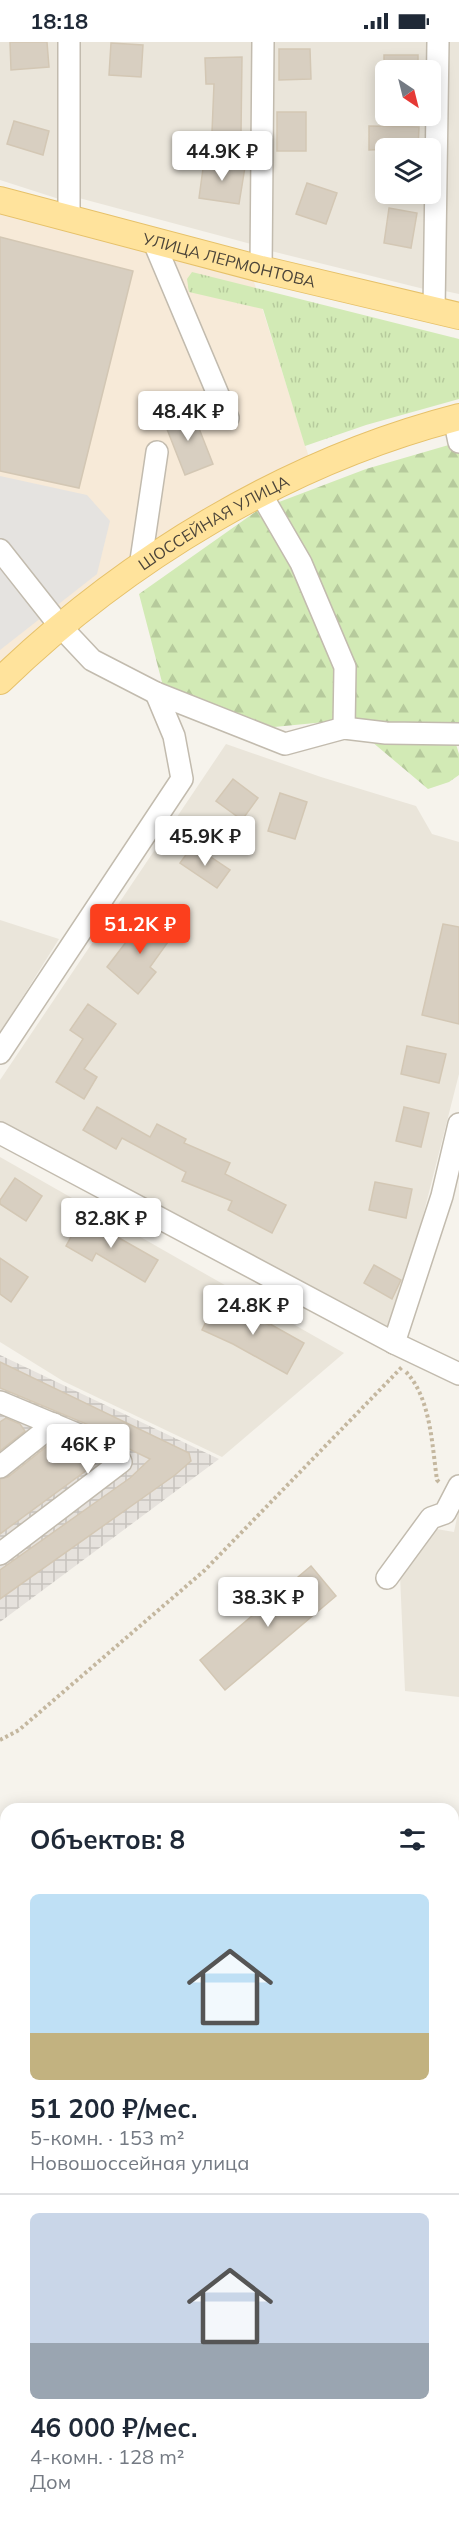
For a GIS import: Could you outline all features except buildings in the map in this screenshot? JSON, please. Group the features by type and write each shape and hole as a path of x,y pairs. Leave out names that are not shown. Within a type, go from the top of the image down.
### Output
{"main road":[{"name":"УЛИЦА ЛЕРМОНТОВА","path":"0,200 261,269 459,316"},
{"name":"ШОССЕЙНАЯ УЛИЦА","path":"0,681 60,626 191,533 261,494 367,448 457,426"}],"street":[{"path":"69,42 69,218"},
{"path":"261,269 262,42"},
{"path":"434,310 438,42"},
{"path":"153,240 228,418"},
{"path":"140,567 157,452"},
{"path":"261,494 301,563 345,667 344,728"},
{"path":"0,550 60,626 92,660 156,693 285,744 344,728 386,733 459,734"},
{"path":"0,1053 182,779 174,736 156,693"},
{"path":"394,1343 442,1196 459,1124"},
{"path":"0,1133 394,1343 408,1360 459,1374"},
{"path":"0,1402 115,1450 121,1462 0,1554"},
{"path":"0,1467 54,1424"},
{"path":"387,1578 431,1518 445,1513 457,1490"}],"path":[{"path":"0,1740 19,1730 206,1570 408,1360 428,1419 437,1480 457,1490"}],"shaded area":[{"path":"0,42 59,42 59,199 0,180"},
{"path":"80,42 253,42 251,244 79,198"},
{"path":"270,42 429,42 428,60 375,60 375,126 427,126 427,138 375,138 375,204 426,204 424,289 267,250"},
{"path":"448,42 459,42 459,294 445,291"},
{"path":"0,200 249,266 313,470 261,494 0,681"},
{"path":"0,476 87,495 110,521 97,574 0,650"},
{"path":"226,744 321,777 416,806 432,834 459,842 459,1074 394,1330 0,1123 0,1080"},
{"path":"0,920 59,939 0,1033"},
{"path":"0,1157 344,1353 222,1457 63,1381 0,1342"},
{"path":"0,1355 219,1459 0,1622"},
{"path":"459,1508 459,1697 405,1691 400,1575 425,1527 454,1532"}],"green space":[{"path":"192,272 459,339 459,399 366,425 305,446 263,309 189,292 187,279"},
{"path":"459,442 459,728 452,731 459,754 459,775 449,782 428,789 346,720 274,727 163,686 139,594 258,510 366,469"}]}
